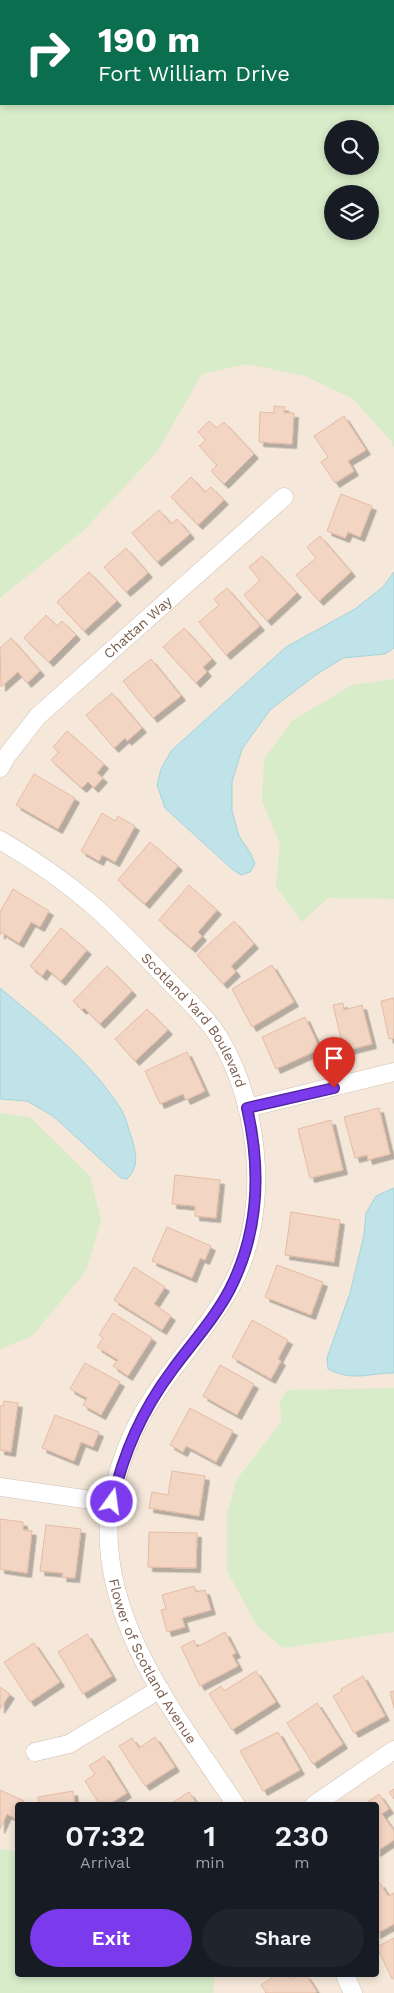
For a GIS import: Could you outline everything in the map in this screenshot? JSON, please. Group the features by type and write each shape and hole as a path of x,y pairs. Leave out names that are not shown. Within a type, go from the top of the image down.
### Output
{"street":[{"name":"Chattan Way","path":"0,768 6,757 38,716 284,497"},
{"name":"Scotland Yard Boulevard","path":"0,840 89,902 202,1015 218,1037 232,1062 247,1108 252,1131 256,1168 255,1207 246,1249 230,1290 204,1329 153,1397 135,1431 121,1465 112,1502"},
{"path":"247,1108 394,1072"},
{"path":"0,1487 112,1502"},
{"name":"Flower of Scotland Avenue","path":"112,1502 109,1544 114,1582 121,1610 133,1640 160,1689 234,1802"},
{"path":"35,1752 69,1744 160,1689"},
{"path":"318,1802 394,1750"},
{"path":"346,1977 354,1993"}],"shaded area":[{"path":"0,105 394,105 394,1993 0,1993"}],"green space":[{"path":"0,105 394,105 394,448 391,441 353,399 305,376 247,364 202,374 157,452 83,531 0,598"},
{"path":"394,679 394,899 328,898 302,922 276,887 280,844 262,801 264,759 292,721 352,685"},
{"path":"0,1113 30,1117 90,1176 101,1220 86,1271 32,1336 0,1349"},
{"path":"394,1388 394,1632 283,1648 257,1626 227,1571 227,1513 237,1479 281,1422 280,1402 287,1390"},
{"path":"0,1849 15,1852 15,1977 215,1977 213,1993 0,1993"}],"water":[{"path":"394,572 394,648 385,654 343,658 317,674 270,710 242,749 232,782 232,811 239,836 255,864 250,872 241,875 165,808 157,785 161,769 171,751 286,647 355,609 383,587"},
{"path":"0,988 82,1060 97,1076 122,1111 131,1136 136,1159 134,1169 127,1179 121,1178 53,1116 27,1101 0,1099"},
{"path":"394,1188 394,1373 353,1376 337,1373 328,1369 327,1358 350,1293 364,1235 366,1213 376,1196"}],"building":[{"path":"274,406 285,407 284,413 294,413 292,444 259,442 260,412 274,413"},
{"path":"344,416 366,450 348,461 354,471 335,483 321,462 328,457 314,436"},
{"path":"209,421 217,428 224,422 254,454 224,484 211,471 217,465 199,446 206,440 198,432"},
{"path":"191,477 205,492 211,487 224,500 198,525 171,497"},
{"path":"341,494 372,506 360,537 348,532 345,538 327,531"},
{"path":"159,510 171,524 177,519 190,534 157,562 132,533"},
{"path":"320,536 351,572 319,601 296,575 316,558 307,547"},
{"path":"126,548 148,573 126,592 104,567"},
{"path":"262,556 297,593 267,621 244,595 260,580 249,567"},
{"path":"89,572 117,601 84,631 57,602"},
{"path":"227,588 260,626 226,655 199,622 219,605 214,599"},
{"path":"46,615 57,626 62,621 76,635 49,662 24,638"},
{"path":"184,628 212,659 203,667 207,672 196,683 163,647"},
{"path":"11,638 40,671 27,683 18,672 1,687 0,648"},
{"path":"151,659 181,696 153,718 123,681"},
{"path":"112,693 142,728 127,741 125,738 114,748 86,715"},
{"path":"67,731 104,764 97,773 103,778 94,788 88,782 82,788 51,760 59,752 53,747"},
{"path":"34,774 75,798 58,829 16,805"},
{"path":"102,813 115,821 118,816 135,826 115,862 102,855 99,861 81,851"},
{"path":"150,842 178,866 145,904 118,880"},
{"path":"189,885 217,910 198,932 202,936 191,948 159,920"},
{"path":"13,889 49,911 40,927 31,922 19,943 1,932 0,935 0,912"},
{"path":"234,921 254,944 231,966 236,972 223,984 197,955"},
{"path":"61,928 87,950 61,981 47,969 42,976 30,966"},
{"path":"272,965 294,1002 252,1027 232,989"},
{"path":"107,966 132,991 100,1024 84,1008 82,1010 73,1001"},
{"path":"394,998 394,1038 389,1039 381,1001"},
{"path":"343,1003 344,1010 362,1005 372,1044 344,1051 333,1005"},
{"path":"147,1009 168,1030 135,1061 115,1039"},
{"path":"305,1017 320,1049 276,1069 262,1037"},
{"path":"187,1052 205,1091 186,1100 183,1094 160,1104 145,1071"},
{"path":"379,1108 390,1154 368,1160 367,1155 355,1158 344,1117"},
{"path":"331,1120 343,1170 310,1178 298,1129"},
{"path":"175,1175 220,1180 216,1218 195,1216 195,1206 172,1204"},
{"path":"291,1212 340,1220 334,1262 285,1255"},
{"path":"167,1227 211,1246 205,1260 200,1258 192,1278 152,1261"},
{"path":"277,1265 323,1282 311,1315 265,1297"},
{"path":"134,1267 165,1287 154,1304 171,1316 162,1330 114,1300"},
{"path":"113,1313 152,1338 128,1376 113,1366 118,1360 97,1347 103,1338 99,1335"},
{"path":"252,1320 288,1340 278,1359 281,1361 271,1379 232,1357"},
{"path":"85,1363 120,1382 101,1415 83,1405 87,1398 70,1389"},
{"path":"220,1365 254,1384 237,1415 203,1396"},
{"path":"4,1401 18,1403 11,1452 0,1450 0,1406 3,1406"},
{"path":"190,1408 233,1431 216,1462 186,1446 183,1452 170,1445"},
{"path":"55,1415 99,1432 93,1447 81,1442 74,1461 42,1448"},
{"path":"172,1471 205,1476 199,1516 149,1508 152,1492 168,1495"},
{"path":"0,1519 23,1522 23,1530 32,1531 27,1573 0,1569"},
{"path":"46,1525 81,1529 75,1578 62,1577 63,1573 40,1571"},
{"path":"149,1532 197,1533 196,1568 148,1567"},
{"path":"194,1586 196,1592 205,1590 211,1610 182,1618 185,1627 167,1632 161,1610 166,1609 162,1595"},
{"path":"225,1632 236,1653 232,1655 238,1666 200,1686 181,1647 194,1640 197,1647"},
{"path":"87,1634 112,1676 83,1694 58,1652"},
{"path":"34,1643 60,1682 30,1702 4,1662"},
{"path":"256,1671 276,1702 232,1730 209,1694 221,1686 224,1691"},
{"path":"363,1676 385,1716 354,1733 333,1696"},
{"path":"0,1687 10,1694 0,1709"},
{"path":"394,1691 394,1708 390,1692"},
{"path":"317,1703 343,1744 313,1764 287,1723"},
{"path":"278,1732 300,1770 263,1791 240,1751"},
{"path":"155,1737 175,1767 145,1786 119,1746 132,1738 139,1748"},
{"path":"104,1756 127,1793 113,1802 98,1802 85,1781 95,1774 89,1766"},
{"path":"394,1789 394,1799 389,1792"},
{"path":"0,1790 24,1801 15,1802 15,1818 7,1814 0,1829"},
{"path":"73,1791 75,1802 39,1802 38,1797"},
{"path":"189,1792 196,1802 174,1802"},
{"path":"379,1794 389,1809 382,1814 394,1831 394,1840 379,1850 379,1802 367,1802"},
{"path":"379,1884 388,1896 394,1893 394,1924 379,1932"},
{"path":"394,1938 394,1978 392,1979 379,1951 379,1946"},
{"path":"273,1977 290,1977 292,1979 296,1977 307,1977 317,1992 265,1993 261,1985"}],"route":[{"path":"112,1502 121,1465 135,1431 153,1397 204,1329 230,1290 246,1249 255,1207 256,1168 252,1131 247,1108 334,1088"}]}
